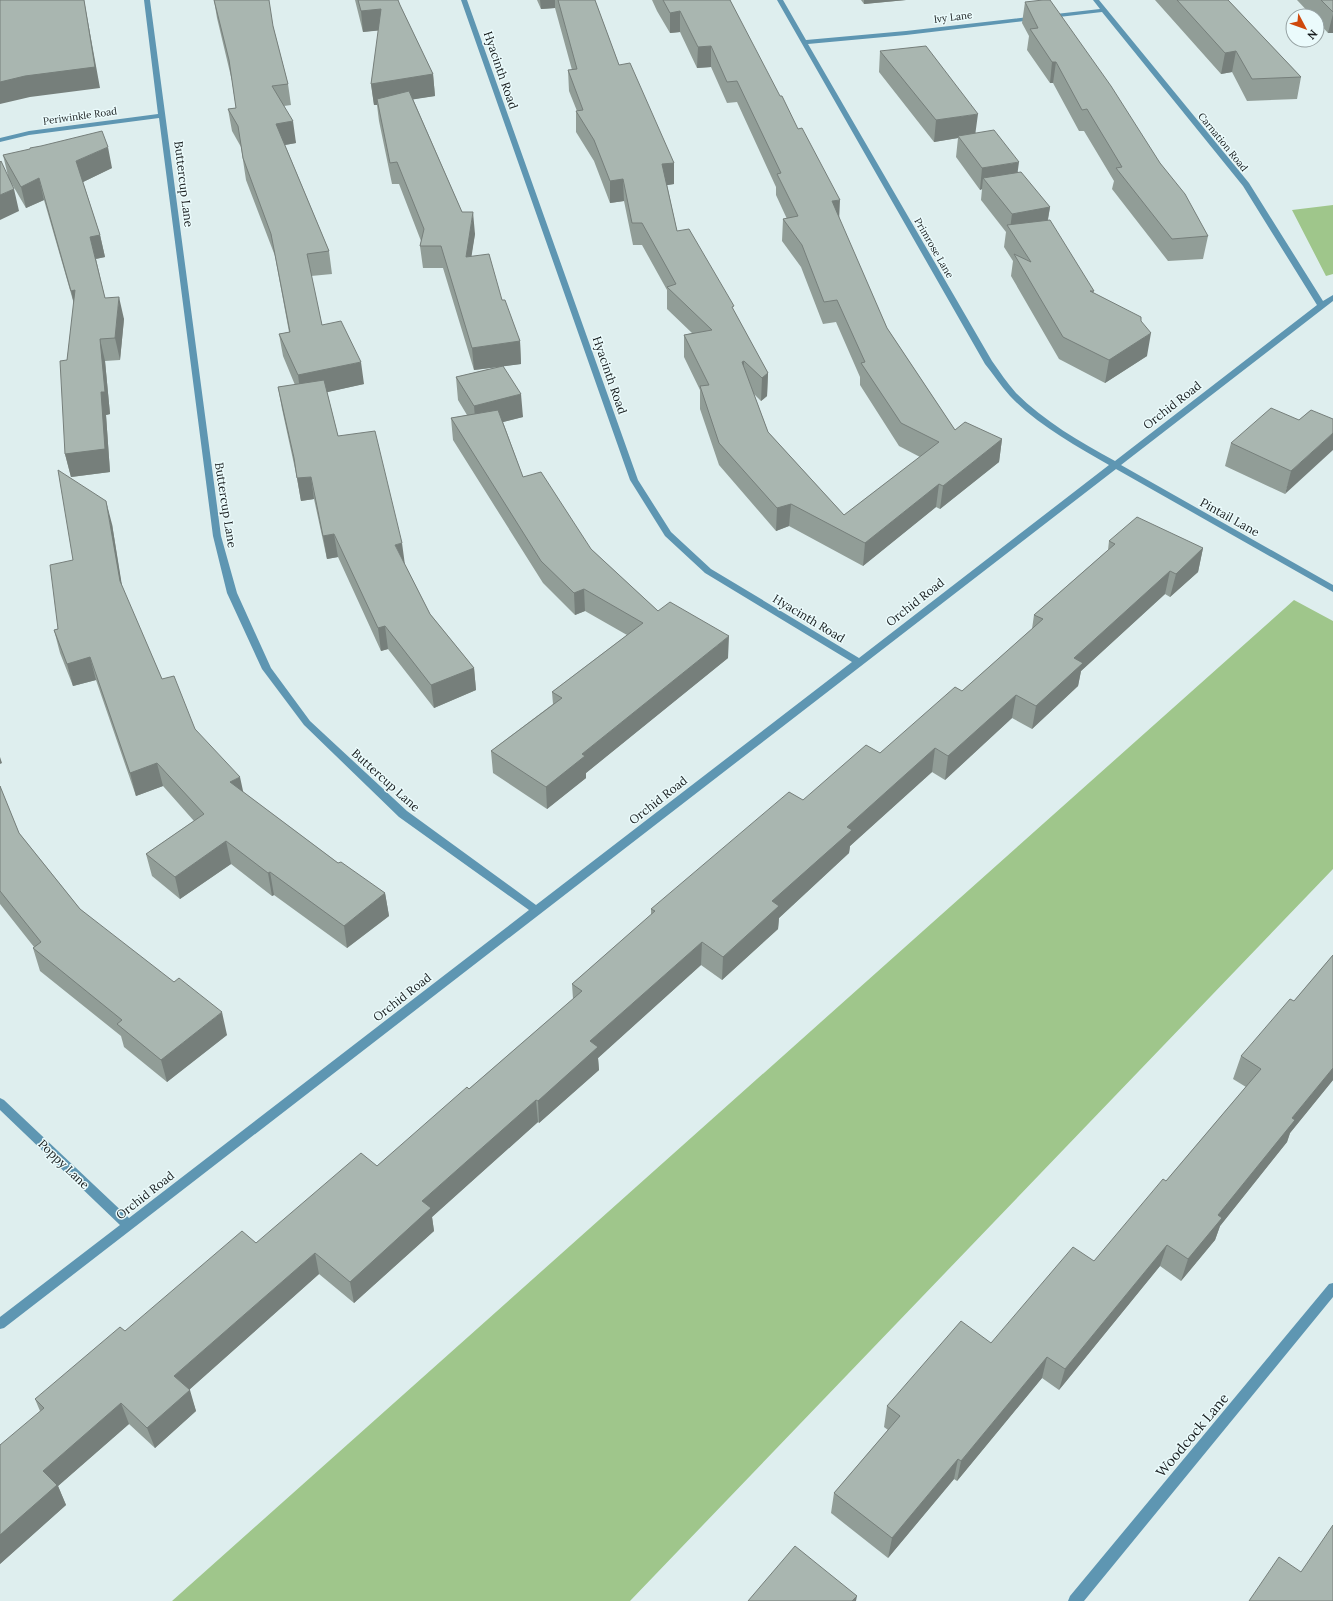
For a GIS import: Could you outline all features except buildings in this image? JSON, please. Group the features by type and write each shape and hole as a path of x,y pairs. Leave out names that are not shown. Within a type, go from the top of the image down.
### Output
{"street":[{"name":"Buttercup Lane","path":"147,0 217,536 232,593 267,670 307,723 403,814 536,910"},
{"name":"Hyacinth Road","path":"464,0 634,480 668,534 708,571 860,662"},
{"name":"Primrose Lane","path":"780,0 988,362 1013,394 1032,411 1076,442 1115,466"},
{"name":"Carnation Road","path":"1096,0 1246,186 1321,305"},
{"name":"Ivy Lane","path":"805,42 1104,10"},
{"name":"Periwinkle Road","path":"0,140 29,133 163,115"},
{"name":"Orchid Road","path":"0,1324 536,910 1115,466 1333,296"},
{"name":"Pintail Lane","path":"1115,466 1333,589"},
{"name":"Poppy Lane","path":"0,1103 128,1225"},
{"name":"Woodcock Lane","path":"1075,1601 1333,1288"}],"green space":[{"path":"1333,205 1333,274 1326,276 1292,210"},
{"path":"1294,600 1333,621 1333,869 630,1601 172,1601"}]}
